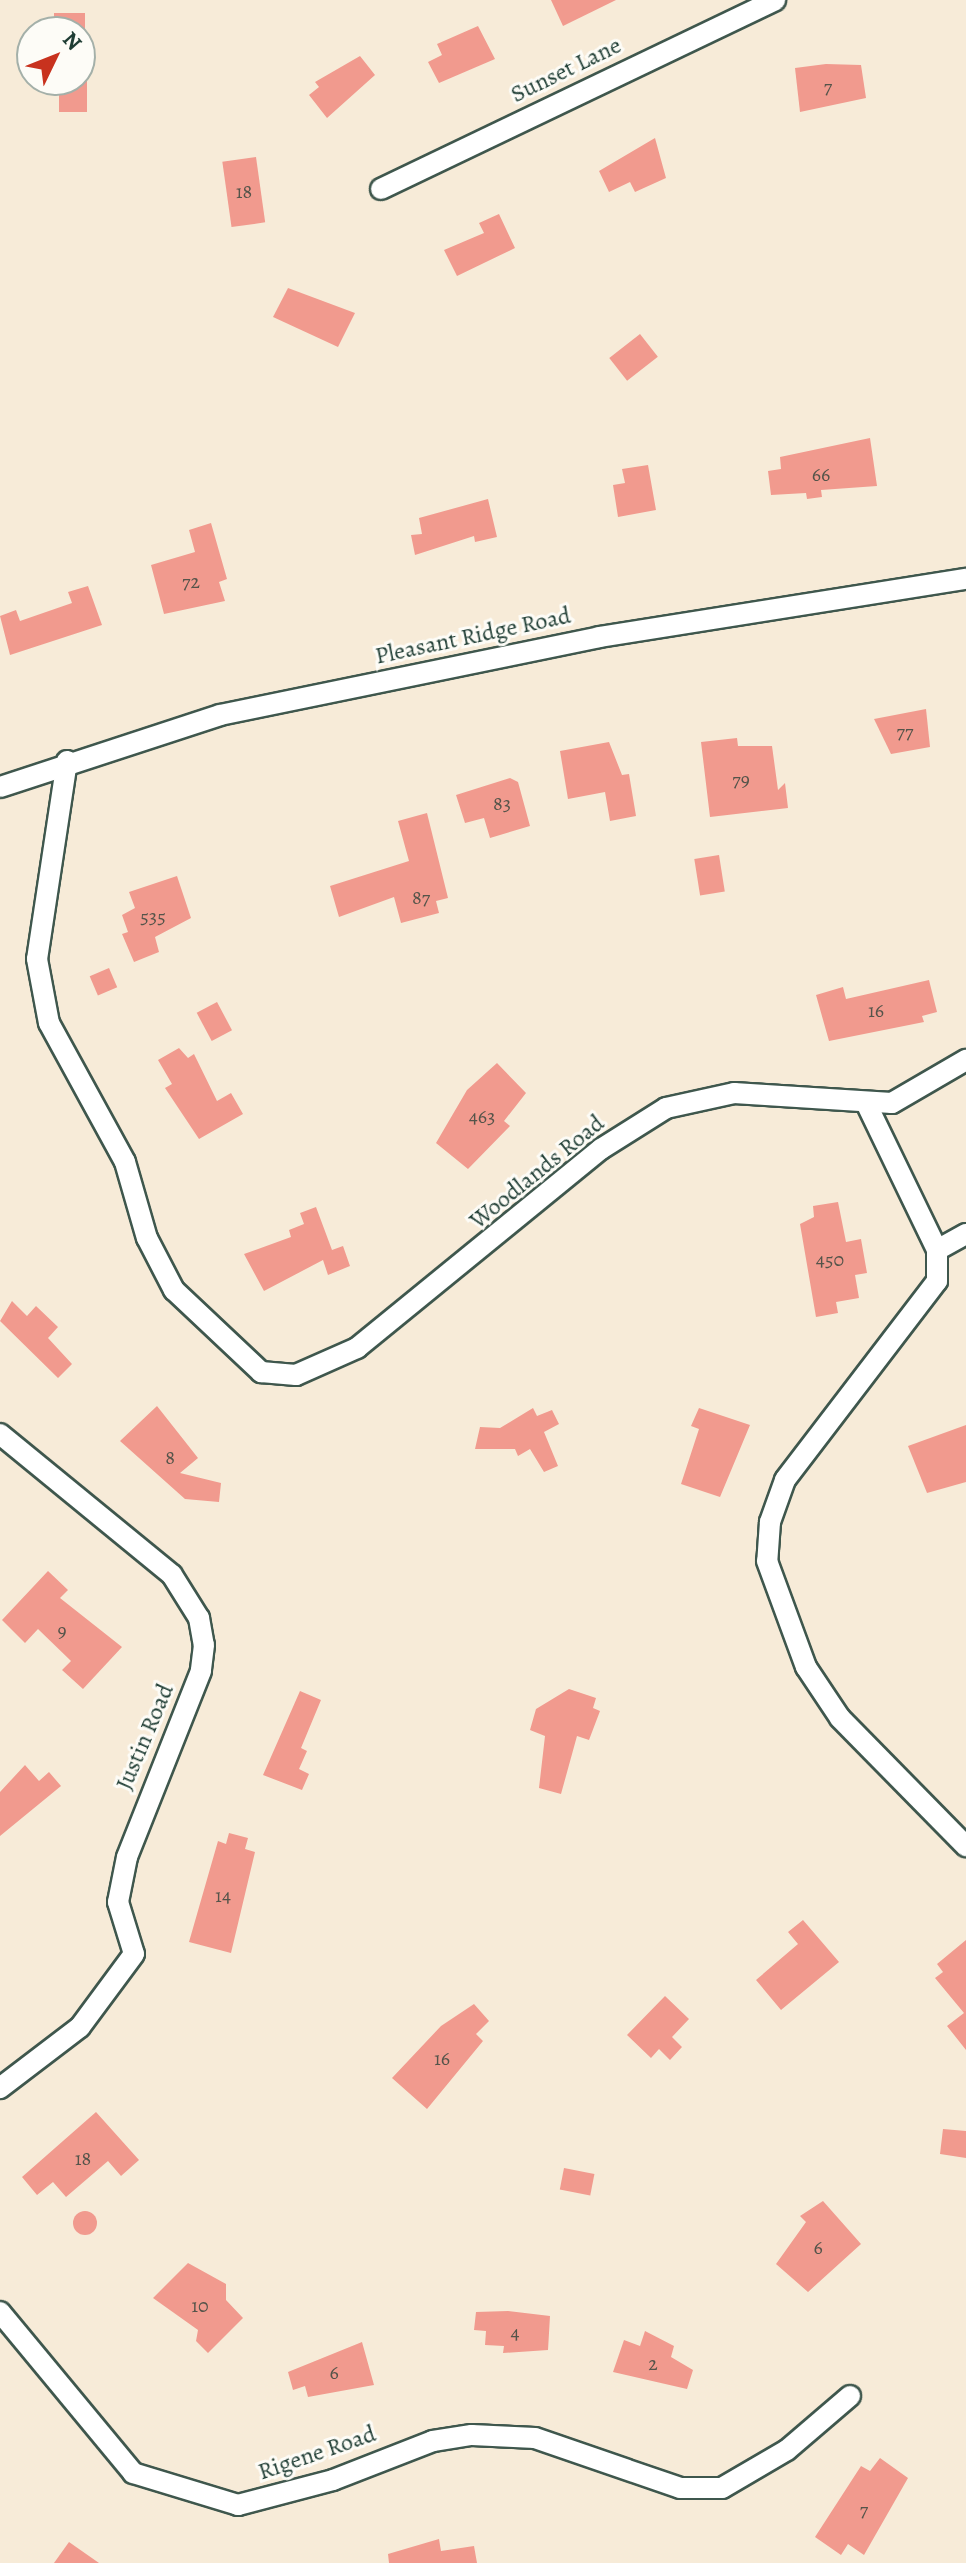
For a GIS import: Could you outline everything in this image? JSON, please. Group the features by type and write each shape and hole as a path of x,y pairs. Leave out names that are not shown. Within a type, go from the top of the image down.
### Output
{"street":[{"name":"Sunset Lane","path":"381,189 775,0"},
{"name":"Pleasant Ridge Road","path":"0,787 67,761 220,715 599,637 966,579"},
{"name":"Woodlands Road","path":"67,761 37,959 49,1023 125,1162 147,1238 174,1290 261,1372 296,1375 357,1348 601,1149 666,1108 734,1093 806,1095 868,1107"},
{"path":"966,1060 892,1103 868,1107 937,1250 937,1281 923,1304 785,1480 770,1522 767,1561 806,1667 840,1718 966,1846"},
{"path":"937,1250 966,1234"},
{"name":"Justin Road","path":"0,1434 172,1575 199,1618 204,1645 201,1671 127,1857 118,1902 134,1954 80,2027 0,2088"},
{"name":"Rigene Road","path":"0,2312 133,2473 201,2499 238,2505 274,2498 433,2441 484,2435 576,2447 680,2488 722,2488 787,2450 850,2396"}],"building":[{"path":"551,0 616,0 563,26"},
{"path":"54,13 85,13 85,16 54,16"},
{"path":"478,26 495,59 439,83 428,62 442,55 437,44"},
{"path":"360,56 375,75 327,118 309,95 319,87 315,82"},
{"path":"826,64 861,65 866,98 800,112 795,68"},
{"path":"59,96 87,96 87,112 59,112"},
{"path":"655,138 666,178 635,192 630,182 609,192 599,171"},
{"path":"256,157 265,222 232,227 222,162"},
{"path":"499,214 515,248 457,276 444,250 484,233 479,223"},
{"path":"288,288 355,313 338,347 273,317"},
{"path":"640,334 658,357 627,381 609,358"},
{"path":"870,438 877,486 821,490 822,497 807,499 806,493 771,495 768,471 781,469 780,457"},
{"path":"648,465 656,510 618,517 613,485 625,483 622,469"},
{"path":"488,499 497,537 475,542 474,536 415,555 411,535 422,534 419,518"},
{"path":"211,523 227,579 219,582 225,601 164,614 151,565 195,552 189,530"},
{"path":"88,586 102,625 10,655 0,616 16,610 20,621 72,603 68,592"},
{"path":"926,709 930,747 891,754 874,719"},
{"path":"737,738 738,746 772,746 778,790 785,783 788,808 710,817 701,742"},
{"path":"609,742 622,775 629,774 636,816 610,821 605,792 568,799 560,751"},
{"path":"510,778 518,782 530,826 490,838 484,818 465,823 456,795"},
{"path":"427,813 448,898 436,901 439,913 401,923 394,897 339,917 330,886 409,861 398,821"},
{"path":"719,855 725,892 700,895 694,859"},
{"path":"177,876 191,918 155,937 159,952 134,962 122,934 128,932 122,915 135,908 129,892"},
{"path":"109,968 117,987 98,996 90,976"},
{"path":"929,980 937,1012 922,1016 924,1022 829,1041 816,995 843,987 846,999"},
{"path":"217,1002 232,1030 212,1041 197,1013"},
{"path":"179,1048 188,1058 194,1054 217,1101 231,1093 243,1114 199,1139 165,1088 172,1084 158,1060"},
{"path":"497,1063 526,1093 504,1121 510,1126 468,1169 436,1143 467,1090"},
{"path":"838,1202 846,1242 861,1239 867,1273 855,1275 859,1298 836,1302 838,1313 816,1317 800,1224 814,1217 813,1206"},
{"path":"316,1207 332,1250 343,1246 350,1266 328,1275 323,1260 264,1291 244,1254 291,1237 289,1230 304,1224 300,1213"},
{"path":"12,1301 27,1316 36,1306 58,1327 48,1338 72,1364 58,1378 0,1321"},
{"path":"157,1406 198,1458 180,1473 221,1483 219,1502 185,1499 120,1441"},
{"path":"533,1408 537,1416 552,1410 559,1424 544,1432 558,1466 544,1472 530,1449 518,1456 515,1449 475,1449 480,1427 500,1428"},
{"path":"699,1408 750,1425 720,1497 681,1484 699,1429 691,1426"},
{"path":"966,1425 966,1482 927,1493 908,1446"},
{"path":"48,1571 68,1590 60,1598 122,1647 83,1689 62,1670 71,1661 38,1629 25,1643 2,1620"},
{"path":"569,1689 596,1698 593,1708 600,1711 589,1740 577,1736 561,1794 539,1788 545,1736 530,1730 536,1709"},
{"path":"300,1691 321,1700 301,1748 307,1751 299,1769 309,1774 302,1790 263,1775"},
{"path":"25,1765 39,1781 49,1772 61,1786 0,1836 0,1792"},
{"path":"229,1833 248,1838 245,1849 255,1852 231,1953 189,1942 218,1841 226,1844"},
{"path":"803,1920 839,1962 781,2010 756,1980 798,1944 788,1932"},
{"path":"966,1940 966,2050 947,2026 964,2013 935,1978 943,1972 937,1964"},
{"path":"665,1996 689,2019 672,2037 682,2047 670,2060 659,2049 651,2058 627,2035"},
{"path":"474,2004 489,2021 476,2034 483,2041 427,2109 392,2078 441,2026"},
{"path":"96,2112 139,2160 121,2176 108,2161 66,2197 53,2182 37,2195 22,2177"},
{"path":"943,2129 966,2131 966,2158 940,2154"},
{"path":"564,2168 594,2174 590,2196 560,2190"},
{"path":"823,2201 861,2244 808,2292 776,2264 806,2222 800,2216"},
{"path":"85,2211 94,2214 97,2223 94,2232 85,2235 76,2232 73,2223 76,2214"},
{"path":"188,2263 226,2284 226,2300 243,2318 208,2353 196,2341 198,2330 153,2298"},
{"path":"508,2311 550,2316 548,2350 503,2353 504,2346 485,2345 486,2331 474,2330 476,2312"},
{"path":"645,2331 674,2346 671,2357 693,2370 687,2389 613,2372 624,2340 640,2346"},
{"path":"362,2342 374,2385 308,2397 305,2386 293,2390 288,2372"},
{"path":"880,2458 908,2478 864,2555 848,2544 841,2555 815,2537 861,2466 870,2471"},
{"path":"439,2539 441,2551 474,2546 477,2563 389,2563 388,2554"},
{"path":"69,2542 99,2563 54,2563"}]}
